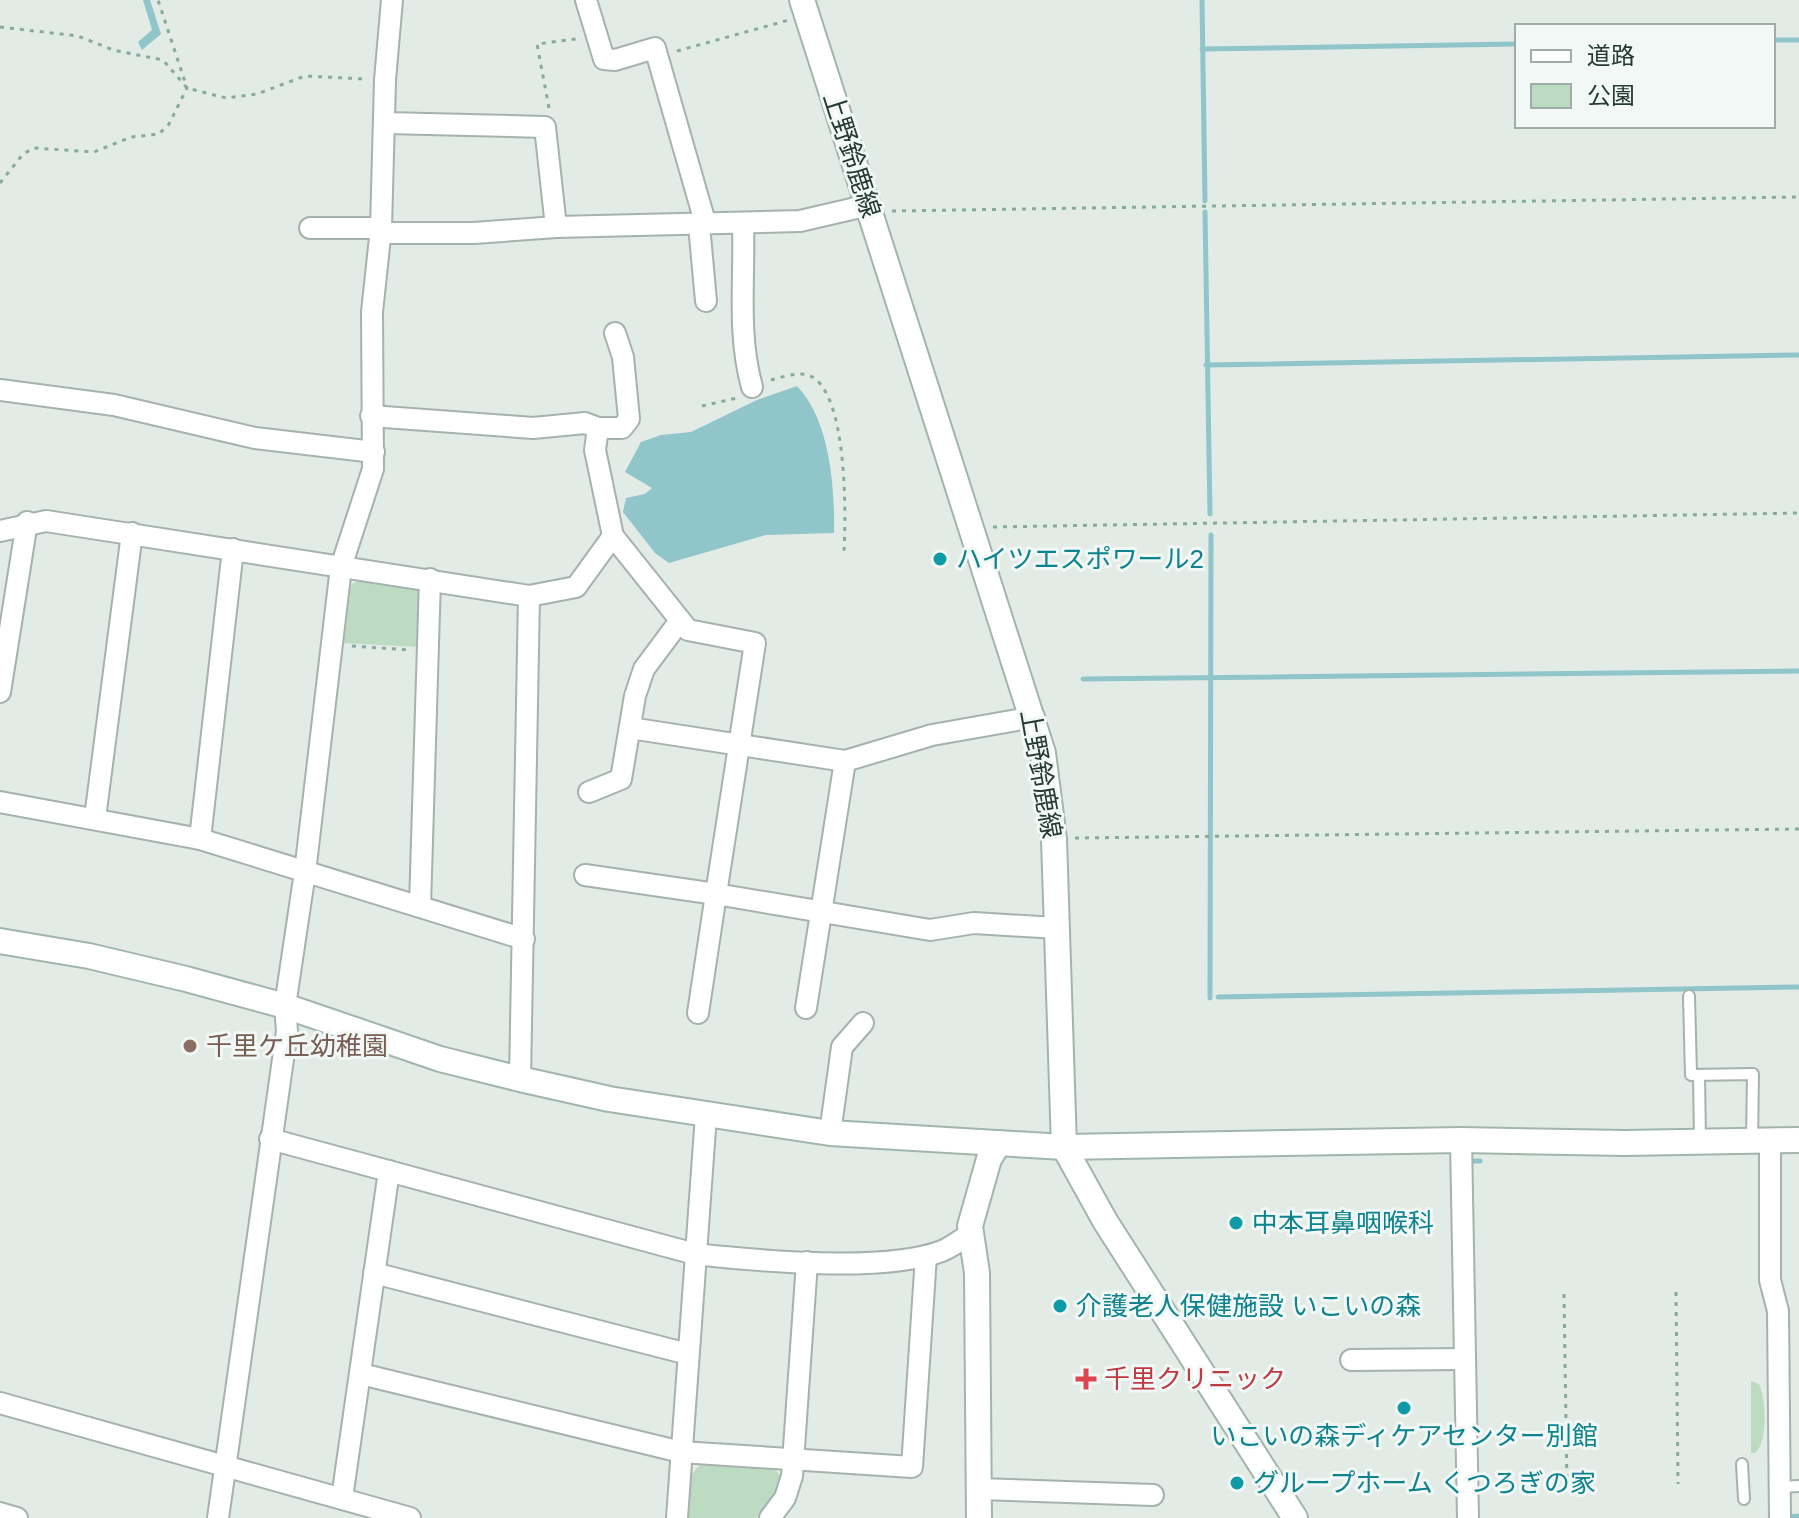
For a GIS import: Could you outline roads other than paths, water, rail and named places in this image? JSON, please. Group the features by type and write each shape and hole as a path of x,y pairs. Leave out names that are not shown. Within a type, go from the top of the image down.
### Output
{"street":[{"path":"218,1518 287,1031 285,1006 305,872 341,567 373,469 372,312 380,230 386,123 385,80 392,0"},
{"path":"586,0 601,56 608,61 655,48 702,224 706,301"},
{"name":"上野鈴鹿線","path":"797,10 869,205 1034,717 1047,775 1054,839 1064,1147 1105,1221 1295,1518"},
{"path":"386,123 545,127 556,227"},
{"path":"310,228 474,233 556,227 800,221 869,205"},
{"path":"743,223 746,283 742,342 752,387"},
{"path":"371,416 533,428 585,423 598,428 622,428 629,419 623,357 615,333"},
{"path":"0,390 114,405 255,438 374,452"},
{"path":"598,428 595,450 613,536 688,630 755,643 698,1013"},
{"path":"0,531 27,522 46,521 529,596 576,587 613,536"},
{"path":"0,692 27,522"},
{"path":"95,818 132,533"},
{"path":"200,839 233,549"},
{"path":"420,906 430,579"},
{"path":"520,1079 529,596"},
{"path":"589,792 621,779 644,669 679,622"},
{"path":"630,728 845,761 932,735 1034,717"},
{"path":"806,1008 845,761"},
{"path":"0,802 200,839 524,939"},
{"path":"585,875 930,930 974,923 1057,928"},
{"path":"0,941 89,956 285,1006 440,1059 520,1079 706,1115 830,1133 1064,1147 1462,1153 1799,1140"},
{"path":"830,1133 842,1047 863,1023"},
{"path":"677,1518 706,1115"},
{"path":"270,1139 695,1254 807,1262 926,1256 946,1250 969,1235"},
{"path":"1761,1141 1770,1280 1778,1311 1789,1486 1780,1518"},
{"path":"979,1518 977,1273 969,1235 989,1159 999,1143"},
{"path":"1462,1153 1468,1518"},
{"path":"342,1498 389,1171"},
{"path":"361,1374 681,1452 793,1462 912,1467 926,1256"},
{"path":"770,1518 785,1498 793,1462 807,1262"},
{"path":"374,1273 688,1354"},
{"path":"1351,1360 1465,1359"},
{"path":"0,1403 410,1518"},
{"path":"979,1489 1153,1495"},
{"path":"0,1513 17,1518"}],"lane":[{"path":"1689,996 1691,1075 1753,1074 1761,1141"},
{"path":"1699,1075 1700,1143"},
{"path":"1742,1464 1744,1499"}],"water":[{"path":"143,0 150,0 161,34 142,50 138,42 152,30"},
{"path":"797,386 817,417 828,455 834,533 766,535 669,563 655,553 623,512 626,498 645,494 652,488 625,472 641,442 661,435 691,432 757,400"}],"waterway":[{"path":"1202,0 1205,201"},
{"path":"1775,40 1799,40"},
{"path":"1202,49 1515,44"},
{"path":"1205,212 1210,514"},
{"path":"1206,365 1799,355"},
{"path":"1210,998 1211,535"},
{"path":"1083,679 1799,671"},
{"path":"1218,997 1799,987"},
{"path":"1469,1161 1480,1161"},
{"path":"1787,1517 1799,1516"}],"place":[{"name":"ハイツエスポワール2","path":"940,559"},
{"name":"千里ケ丘幼稚園","path":"190,1046"},
{"name":"中本耳鼻咽喉科","path":"1236,1223"},
{"name":"介護老人保健施設 いこいの森","path":"1060,1306"},
{"name":"千里クリニック","path":"1086,1379"},
{"name":"いこいの森ディケアセンター別館","path":"1404,1408"},
{"name":"グループホーム くつろぎの家","path":"1237,1483"}]}
